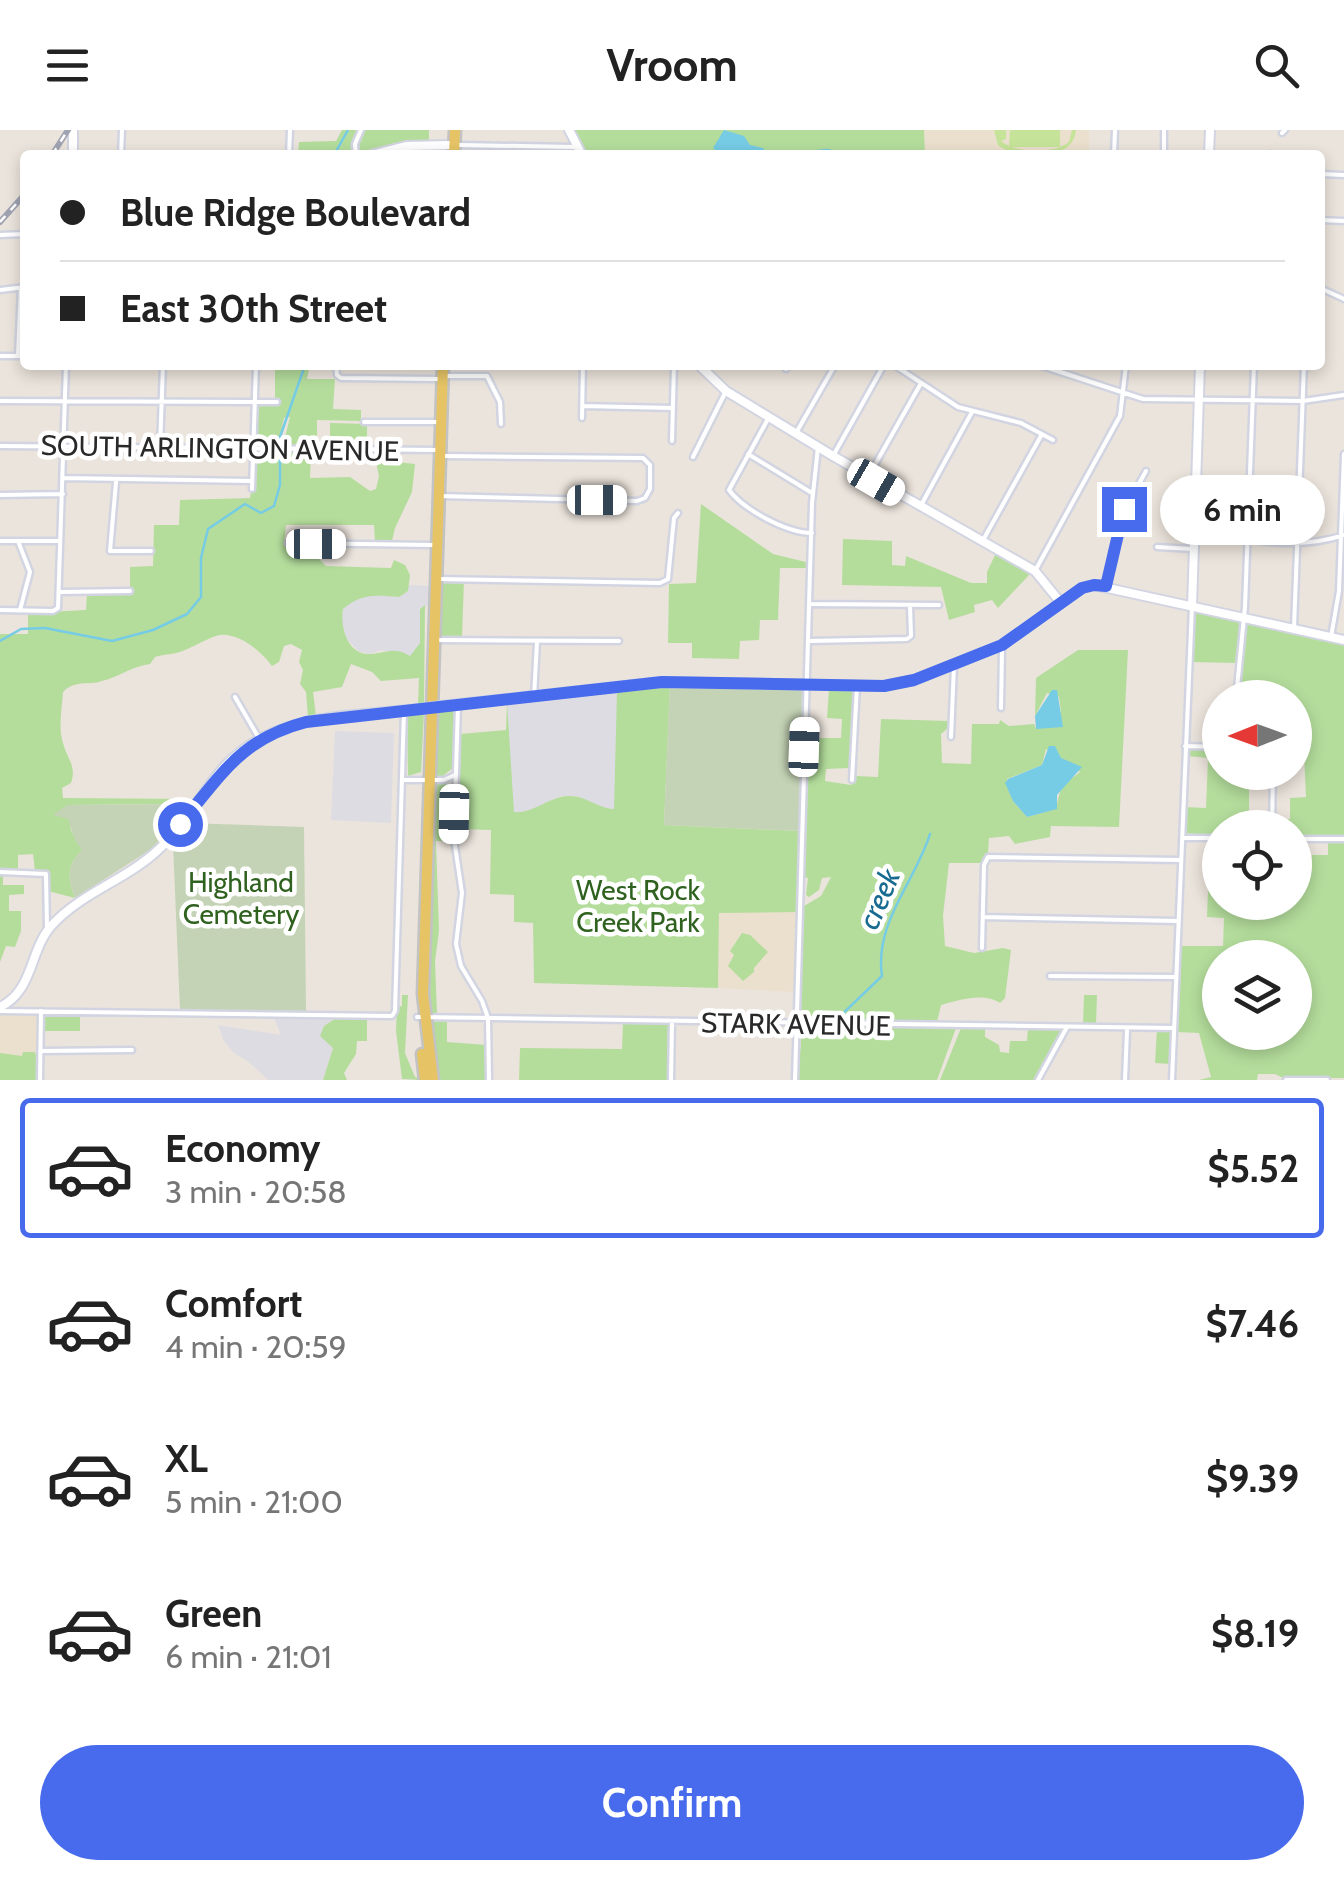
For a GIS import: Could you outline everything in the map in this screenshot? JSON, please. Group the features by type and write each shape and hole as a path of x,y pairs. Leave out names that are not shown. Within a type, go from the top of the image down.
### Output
{"main road":[{"path":"390,150 406,146 451,150 452,130"},
{"path":"704,370 726,390 833,456 1035,571 1061,603"},
{"path":"1192,606 1200,370"},
{"path":"432,666 436,640 443,374"},
{"path":"6,1007 23,987 48,929 68,910 159,850 226,765 260,740 306,722 662,682 902,684 1002,645 1087,586 1106,586 1344,640"},
{"path":"1050,611 1051,590"},
{"path":"425,1080 420,1017 435,594"},
{"path":"420,1017 433,1080"}],"street":[{"path":"0,610 56,610 66,370"},
{"path":"160,448 162,370"},
{"path":"252,489 256,370"},
{"path":"338,370 340,377 487,376"},
{"path":"490,370 487,376 500,402 501,424"},
{"path":"582,418 583,370"},
{"path":"672,441 674,370"},
{"path":"796,433 832,370"},
{"path":"833,456 881,370"},
{"path":"901,370 944,401 1021,423 1053,440"},
{"path":"1054,370 1143,399 1303,401 1344,395"},
{"path":"1035,571 1120,416 1126,370"},
{"path":"1238,680 1254,370"},
{"path":"1294,628 1304,370"},
{"path":"868,477 921,384"},
{"path":"693,458 726,390"},
{"path":"0,401 277,402"},
{"path":"582,406 673,408"},
{"path":"920,507 972,412"},
{"path":"768,416 729,490 748,506 795,531 812,533"},
{"path":"364,422 441,422"},
{"path":"982,542 1042,434"},
{"name":"SOUTH ARLINGTON AVENUE","path":"0,446 276,448 648,461 650,489 642,500 438,496"},
{"path":"795,1080 806,685 818,446"},
{"path":"748,454 813,494"},
{"path":"1331,637 1339,591 1344,454"},
{"path":"1106,586 1121,516 1146,470"},
{"path":"64,478 252,481"},
{"path":"116,481 110,551 151,551"},
{"path":"0,495 63,494"},
{"path":"435,579 665,581 678,513"},
{"path":"1194,531 1298,546 1342,536"},
{"path":"18,540 30,572 20,610"},
{"path":"0,541 61,541"},
{"path":"288,543 437,545"},
{"path":"1157,547 1193,549"},
{"path":"58,592 130,591"},
{"path":"811,604 939,605"},
{"path":"809,641 909,638 910,606"},
{"path":"1172,1080 1192,606"},
{"path":"436,640 620,642"},
{"path":"534,697 537,642"},
{"path":"1002,645 1002,708"},
{"path":"951,736 954,664"},
{"path":"852,780 856,686"},
{"path":"235,697 260,740"},
{"path":"458,705 454,840 462,884 457,956 488,1018 489,1080"},
{"path":"6,1007 41,1011 386,1017 395,1011 404,710"},
{"path":"1185,746 1202,746"},
{"path":"444,780 456,774"},
{"path":"404,780 444,780 455,784"},
{"path":"1182,838 1202,838"},
{"path":"1312,839 1344,839"},
{"path":"982,948 984,865 988,857 1181,860"},
{"path":"0,872 46,874 48,929"},
{"path":"983,917 1179,921"},
{"path":"1050,976 1176,976"},
{"path":"40,1080 41,1011"},
{"name":"STARK AVENUE","path":"420,1017 1174,1028"},
{"path":"671,1080 672,1022"},
{"path":"1038,1080 1067,1027"},
{"path":"1125,1080 1128,1028"},
{"path":"40,1051 132,1050"},
{"path":"1286,1080 1326,1080"}],"shaded area":[{"path":"924,130 1089,130 1089,150 925,150"},
{"path":"408,585 430,586 427,608 425,605 420,609 420,643 410,657 381,650 370,654 358,651 346,638 341,620 343,609 354,599 371,594 399,597 408,591"},
{"path":"617,689 615,809 599,808 576,796 561,796 526,813 513,813 507,702"},
{"path":"335,731 394,733 391,823 331,820"},
{"path":"719,912 796,912 796,992 718,988"},
{"path":"0,1012 38,1014 39,1080 0,1080"},
{"path":"274,1018 336,1018 324,1026 333,1048 323,1080 268,1080 234,1053 218,1025 281,1035"}],"green space":[{"path":"342,130 429,130 429,143 381,150 298,150 299,142 336,141"},
{"path":"572,130 924,130 925,150 583,150"},
{"path":"994,130 1006,130 1006,139 1001,141 1029,150 1007,150 998,145"},
{"path":"1010,130 1060,130 1060,147 1009,147"},
{"path":"1072,130 1076,130 1066,148 1045,150 1063,146 1069,142"},
{"path":"275,370 309,370 307,379 335,379 333,409 361,410 361,421 317,420 317,445 283,445 290,417 284,418 278,445 256,445 256,405 279,403 275,401"},
{"path":"330,423 367,424 367,446 330,445"},
{"path":"256,450 311,451 310,478 350,477 370,491 376,489 376,463 380,460 415,464 412,492 392,541 375,541 374,525 286,525 284,545 317,547 317,557 326,566 391,568 394,560 405,565 410,575 408,591 399,597 356,600 343,609 343,623 351,645 362,653 395,651 410,656 420,643 420,609 425,605 424,704 418,705 419,678 381,681 372,672 351,664 342,687 313,692 316,716 308,717 306,692 300,684 302,650 291,644 284,646 279,662 272,666 250,645 228,635 155,657 150,664 108,679 73,686 63,692 61,712 62,737 73,772 71,783 62,788 63,798 189,799 190,804 67,805 71,830 82,850 70,872 75,898 48,891 48,875 35,871 33,854 18,855 18,871 0,871 0,634 28,634 28,613 86,610 87,593 130,593 130,567 153,566 154,525 179,525 180,500 250,498"},
{"path":"701,504 773,554 810,563 809,568 780,568 778,620 760,620 759,640 740,641 739,659 692,658 692,643 668,643 669,584 696,583"},
{"path":"843,539 892,541 892,565 905,566 906,556 971,583 987,583 987,572 996,553 1030,574 998,608 992,600 974,605 975,612 949,620 941,587 842,585"},
{"path":"464,580 462,638 441,639 441,581"},
{"path":"1196,611 1240,620 1236,663 1191,662"},
{"path":"1247,620 1344,640 1344,837 1312,837 1312,810 1290,810 1290,798 1306,797 1306,790 1312,790 1312,680 1240,680"},
{"path":"1078,650 1128,650 1119,827 1051,826 1050,837 1015,844 1009,836 989,838 988,853 981,863 949,863 943,916 945,946 974,953 1011,950 1005,998 1000,1003 979,997 941,1005 937,1022 799,1021 804,906 821,896 831,877 822,878 819,890 806,895 808,878 803,870 807,738 841,738 842,719 827,718 829,689 854,688 849,768 826,769 825,781 851,785 855,776 878,777 881,719 949,721 941,734 942,763 971,764 972,724 999,724 1000,720 1009,726 1034,724 1036,729 1061,712 1059,697 1047,693 1035,716 1036,678","holes":["1046,749 1080,772 1062,788 1056,809 1027,817 1013,801 1007,779 1042,765"]},
{"path":"670,682 802,688 800,831 664,825"},
{"name":"West Rock Creek Park","path":"670,684 664,825 800,831 798,912 719,913 718,988 534,983 533,923 514,922 514,895 490,894 491,830 456,829 460,734 506,730 507,702 514,812 568,796 614,809 617,689"},
{"path":"452,709 453,768 440,778 434,773 437,711"},
{"path":"424,712 421,772 408,776 407,717"},
{"path":"1189,748 1202,748 1202,757 1187,756"},
{"path":"436,784 452,785 452,841 436,841 437,1014 428,1012 426,982"},
{"path":"1207,790 1249,790 1249,810 1202,810 1202,834 1184,833 1184,807 1206,808"},
{"path":"190,804 153,848 75,898 70,872 82,850 68,819 53,815 67,805"},
{"name":"Highland Cemetery","path":"186,823 304,827 306,1011 180,1010 173,844"},
{"path":"1328,841 1344,841 1344,1078 1258,1074 1257,1080 1199,1080 1211,1077 1204,1050 1312,1050 1312,940 1223,940 1224,920 1312,920 1312,855 1328,855"},
{"path":"0,875 3,885 24,885 24,894 9,895 9,911 21,911 21,931 15,947 6,946 0,962"},
{"path":"742,933 750,935 768,952 743,981 728,966 734,955 730,951"},
{"path":"1180,946 1202,946 1202,1044 1199,1033 1176,1032"},
{"path":"402,995 408,995 405,1053 415,1077 422,1080 402,1079 396,1031"},
{"path":"1084,995 1097,995 1096,1025 1083,1025"},
{"path":"43,1013 80,1013 80,1031 42,1031"},
{"path":"336,1018 367,1018 367,1041 357,1041 356,1054 344,1073 347,1080 323,1080 333,1048 320,1036 324,1026"},
{"path":"429,1020 447,1021 447,1042 487,1045 486,1080 437,1080"},
{"path":"623,1023 669,1024 668,1080 519,1080 520,1048 622,1049"},
{"path":"802,1027 956,1028 937,1080 798,1080"},
{"path":"961,1028 985,1028 985,1037 999,1045 1000,1052 1009,1053 1010,1041 1027,1041 1028,1028 1057,1028 1062,1032 1035,1080 940,1080"},
{"path":"1157,1029 1170,1031 1171,1064 1155,1063"},
{"path":"23,1052 37,1055 37,1080 0,1080 0,1053 22,1056"}],"water":[{"path":"724,130 744,136 750,145 765,150 715,150"},
{"path":"1052,690 1057,690 1063,727 1036,729 1035,716"},
{"path":"1049,746 1055,746 1061,758 1082,767 1057,795 1057,809 1027,817 1013,801 1005,783 1042,765"}],"waterway":[{"path":"337,150 348,130"},
{"path":"0,641 21,629 45,628 112,641 153,630 187,614 201,597 201,558 208,529 245,504 261,513 274,506 280,485 280,437 303,370"},
{"name":"creek","path":"835,1021 882,976 881,957 890,920 930,834"}],"railway":[{"path":"55,150 68,130"},
{"path":"0,222 20,200"}],"route":[{"path":"180,824 226,765 243,751 282,729 306,722 662,682 884,686 914,680 1002,645 1082,588 1106,586 1124,509"}]}
